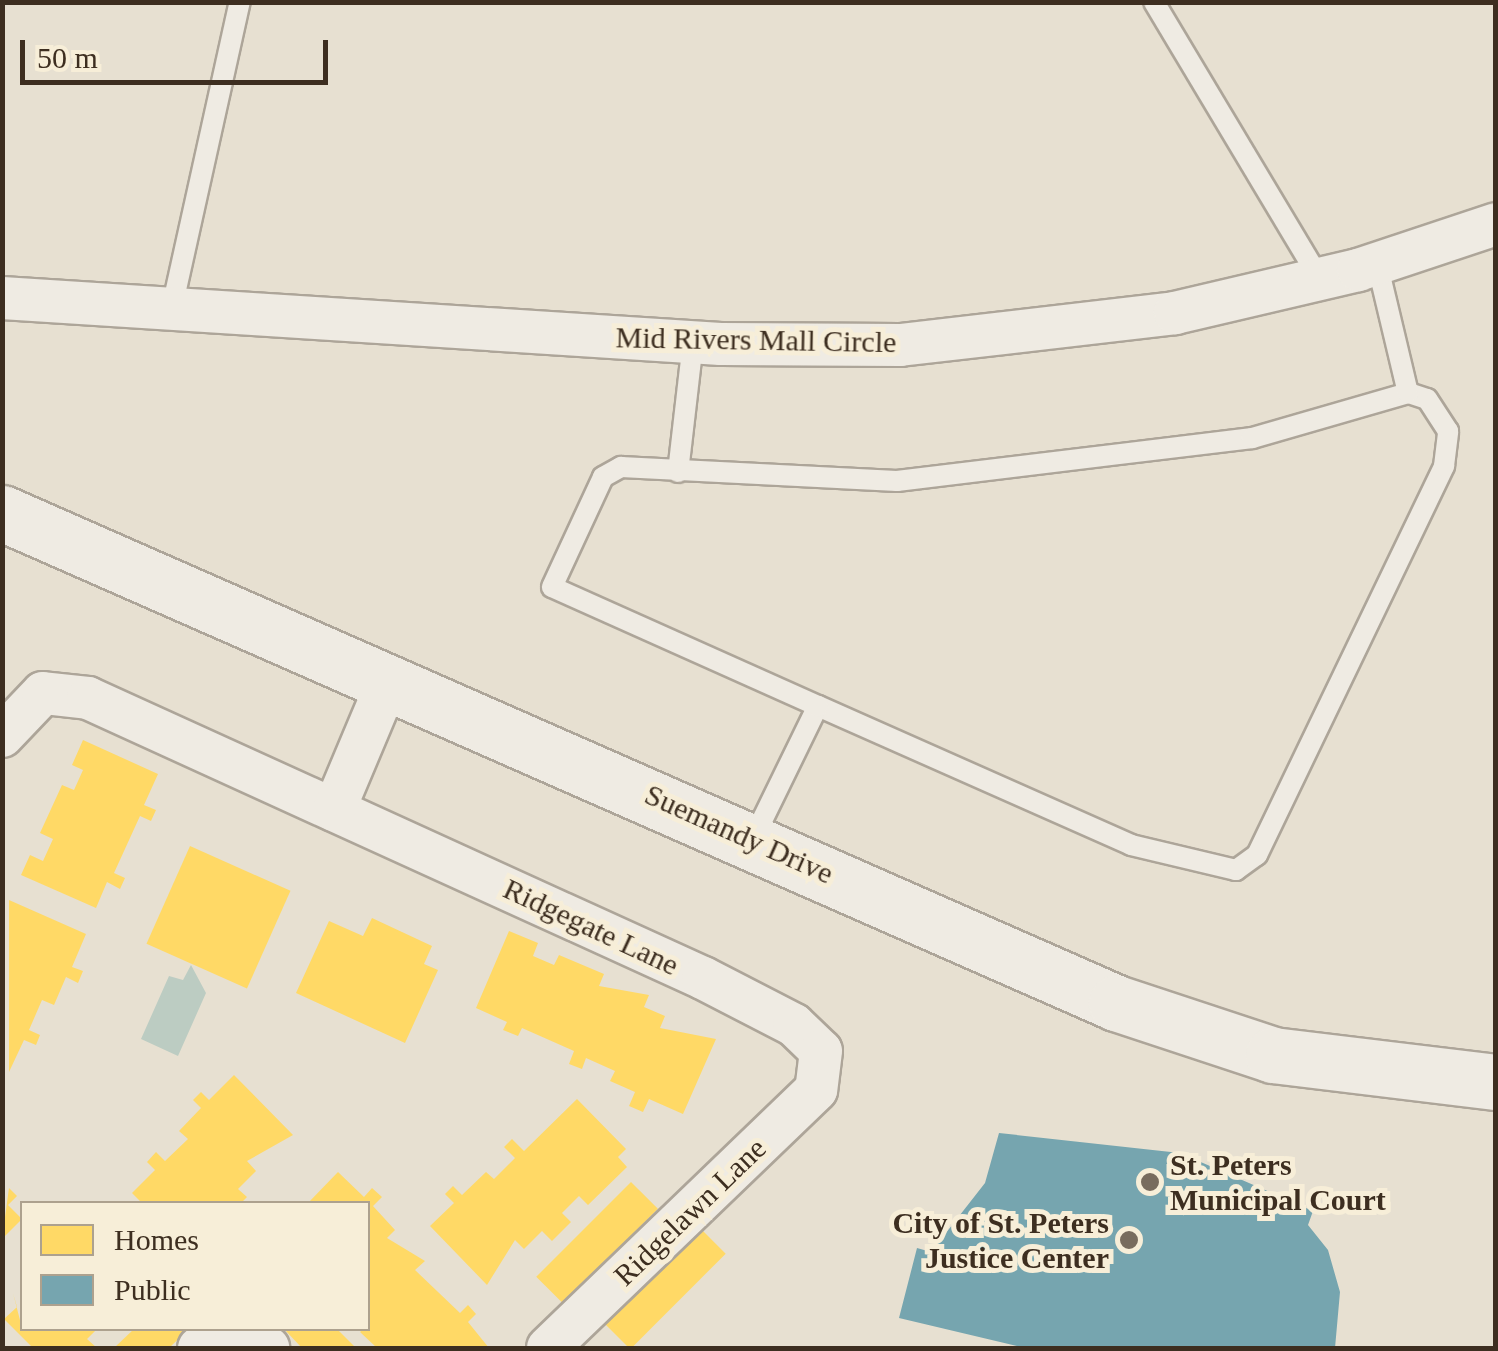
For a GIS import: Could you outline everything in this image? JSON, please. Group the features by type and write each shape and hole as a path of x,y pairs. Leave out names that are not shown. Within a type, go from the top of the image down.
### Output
{"street":[{"name":"Mid Rivers Mall Circle","path":"2,298 170,312 693,342 1043,335 1320,279 1496,224"},
{"name":"Suemandy Drive","path":"2,513 390,677 1202,1036 1370,1073 1496,1082"},
{"path":"334,810 390,677"},
{"name":"Ridgegate Lane","path":"2,736 43,693 88,698 761,1006 821,1051 824,1069"},
{"name":"Ridgelawn Lane","path":"548,1348 816,1090 824,1069"},
{"path":"199,1348 234,1331"},
{"path":"238,1331 268,1348"}],"lane":[{"path":"170,312 240,2"},
{"path":"1154,2 1320,279"},
{"path":"1377,264 1408,393"},
{"path":"678,472 693,342"},
{"path":"1408,393 1427,399 1448,431 1444,466 1257,855 1236,870 1131,845 552,587 603,478 621,468 678,472 897,481 1074,466 1252,438 1408,393"},
{"path":"753,839 818,706"}],"shaded area":[{"path":"191,965 206,993 178,1056 141,1039 169,976 183,980"}],"building: Homes":[{"path":"83,740 158,774 144,805 156,810 151,821 140,816 114,873 125,878 120,889 107,882 96,908 21,875 30,855 43,861 53,839 40,833 62,785 74,790 83,770 72,765"},
{"path":"190,846 290,891 247,988 146,944"},
{"path":"9,900 86,934 72,967 83,971 78,983 66,977 54,1005 42,1000 29,1030 40,1035 36,1045 24,1040 9,1072"},
{"path":"372,918 432,946 424,964 438,970 405,1043 296,993 329,921 363,936"},
{"path":"509,931 538,943 533,956 554,965 559,955 604,974 599,986 649,995 644,1007 665,1016 660,1028 716,1039 683,1114 649,1099 643,1112 629,1106 635,1092 610,1081 615,1071 586,1058 582,1069 569,1064 574,1051 522,1028 518,1036 503,1030 507,1022 476,1008"},
{"path":"234,1075 293,1135 247,1161 256,1171 238,1189 247,1197 243,1201 140,1201 132,1193 155,1170 147,1162 156,1152 165,1161 188,1139 179,1131 201,1108 193,1100 201,1092 209,1100"},
{"path":"577,1099 626,1149 618,1157 627,1167 588,1205 579,1196 562,1213 571,1222 552,1241 542,1231 524,1249 515,1240 487,1285 430,1226 454,1203 445,1194 453,1186 462,1195 486,1172 494,1179 515,1158 504,1147 512,1139 524,1151"},
{"path":"338,1172 364,1197 372,1188 382,1197 373,1206 395,1230 387,1238 425,1261 415,1270 460,1313 468,1305 476,1314 468,1322 489,1348 377,1348 360,1332 370,1331 370,1201 310,1201"},
{"path":"631,1182 658,1209 563,1304 536,1277"},
{"path":"9,1188 17,1196 8,1205 20,1221 2,1239"},
{"path":"696,1224 726,1254 631,1348 601,1319"},
{"path":"17,1307 20,1331 95,1331 87,1339 97,1348 33,1348 4,1319"},
{"path":"132,1331 187,1331 169,1348 114,1348"},
{"path":"286,1331 339,1331 356,1348 302,1348"}],"building: Public":[{"name":"City of St. Peters Justice Center","path":"999,1133 1180,1153 1313,1211 1308,1225 1328,1250 1340,1292 1335,1348 1025,1348 899,1318 917,1248 931,1252 985,1183"}],"place":[{"name":"St. Peters Municipal Court","path":"1150,1182"},
{"name":"City of St. Peters Justice Center","path":"1129,1240"}]}
